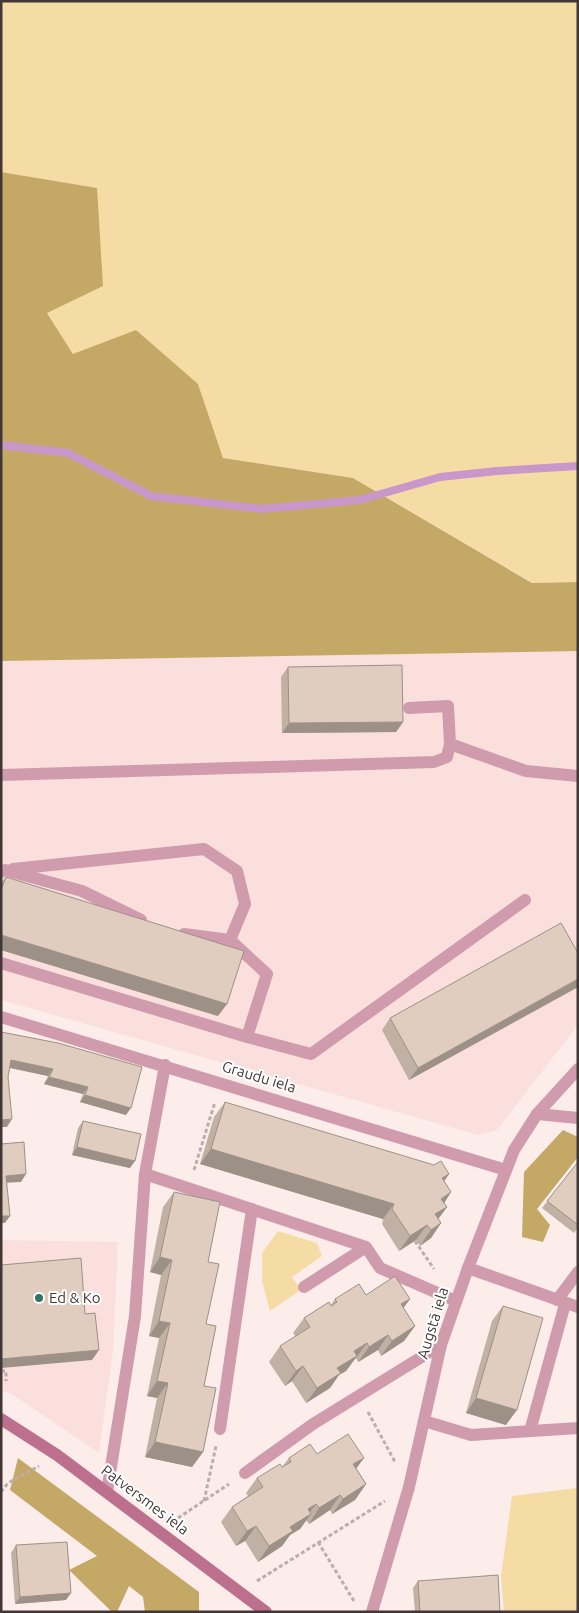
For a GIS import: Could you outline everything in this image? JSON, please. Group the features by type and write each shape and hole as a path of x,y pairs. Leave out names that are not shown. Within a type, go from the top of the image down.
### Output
{"street":[{"path":"1,776 434,762 447,757 450,744 448,706 409,708"},
{"path":"450,744 526,771 578,776"},
{"path":"3,871 204,849 237,871 245,904 230,940"},
{"path":"3,871 82,891 133,918 152,924"},
{"path":"1,963 247,1038 311,1054 525,900"},
{"path":"171,930 190,936 230,940 267,974 247,1038"},
{"name":"Graudu iela","path":"1,1017 165,1065 506,1170"},
{"path":"107,1492 135,1316 145,1174 165,1065"},
{"name":"Augstā iela","path":"372,1612 409,1487 441,1345 468,1268 514,1150 538,1114 578,1068"},
{"path":"538,1114 578,1118"},
{"path":"145,1174 366,1247 380,1268 456,1301"},
{"path":"220,1429 252,1209"},
{"path":"304,1286 366,1247"},
{"path":"468,1268 567,1304"},
{"path":"530,1431 578,1272"},
{"path":"245,1473 313,1424 441,1345"},
{"name":"Patversmes iela","path":"1,1419 57,1455 266,1612"},
{"path":"424,1421 471,1435 578,1428"}],"path":[{"path":"189,1188 210,1116"},
{"path":"1,1372 6,1371 6,1381"},
{"path":"260,1579 409,1487 359,1395"},
{"path":"204,1501 220,1429"},
{"path":"1,1492 8,1483 57,1455"},
{"path":"178,1518 231,1483"},
{"path":"318,1542 356,1604"}],"shaded area":[{"path":"1,1 578,1 578,582 533,583 353,478 223,458 198,384 73,354 47,313 96,188 1,172"},
{"path":"1,172 97,188 103,286 47,313 73,354 136,330 198,384 223,458 353,478 532,583 578,582 578,651 1,661"},
{"path":"578,642 578,1025 497,1130 478,1135 1,1000 1,655"},
{"path":"563,1130 578,1137 578,1157 537,1209 550,1225 543,1242 522,1237 524,1172"},
{"path":"278,1231 317,1243 322,1256 292,1277 301,1290 270,1311 262,1281 262,1253"},
{"path":"1,1240 118,1242 113,1351 99,1453 10,1393 1,1390"},
{"path":"18,1458 199,1592 199,1612 145,1612 143,1597 129,1586 117,1612 112,1612 69,1570 97,1556 10,1490"},
{"path":"577,1488 578,1612 504,1612 501,1576 512,1496"}],"building":[{"path":"402,665 403,722 289,723 288,667"},
{"path":"6,877 244,951 227,1004 1,935 1,890"},
{"path":"561,923 578,953 578,979 418,1068 390,1018"},
{"path":"1,1032 58,1043 142,1067 131,1108 85,1095 88,1087 49,1077 53,1069 11,1060 8,1077 12,1119 1,1120"},
{"path":"225,1102 434,1165 441,1161 449,1174 442,1178 451,1192 441,1199 447,1207 435,1214 441,1223 431,1230 427,1225 410,1236 392,1209 394,1204 211,1149"},
{"path":"83,1121 141,1134 135,1161 77,1147"},
{"path":"24,1142 26,1174 6,1176 10,1216 1,1216 1,1144"},
{"path":"578,1162 578,1225 547,1201"},
{"path":"174,1192 220,1202 208,1262 219,1264 206,1324 216,1326 204,1386 216,1388 203,1452 155,1442 168,1383 157,1381 170,1323 159,1321 172,1260 160,1257"},
{"name":"Ed & Ko","path":"81,1258 85,1314 95,1313 99,1350 1,1359 1,1265"},
{"path":"395,1276 410,1299 401,1304 415,1326 392,1341 388,1335 369,1347 367,1343 354,1351 357,1356 337,1368 341,1373 317,1388 303,1366 296,1371 280,1346 310,1327 304,1318 329,1302 331,1306 337,1302 335,1299 359,1284 366,1295"},
{"path":"503,1306 543,1318 517,1410 476,1398"},
{"path":"348,1434 364,1458 353,1464 366,1484 343,1499 340,1495 319,1508 316,1504 308,1509 311,1514 290,1527 293,1531 269,1546 256,1526 247,1531 232,1507 263,1487 257,1478 280,1464 282,1467 291,1462 289,1458 310,1444 317,1454"},
{"path":"67,1542 71,1593 20,1597 16,1545"},
{"path":"498,1575 500,1612 420,1612 418,1581"}],"waterway":[{"path":"1,445 68,453 151,496 262,509 360,500 440,477 578,466"}],"place":[{"name":"Ed & Ko","path":"39,1298"}]}
